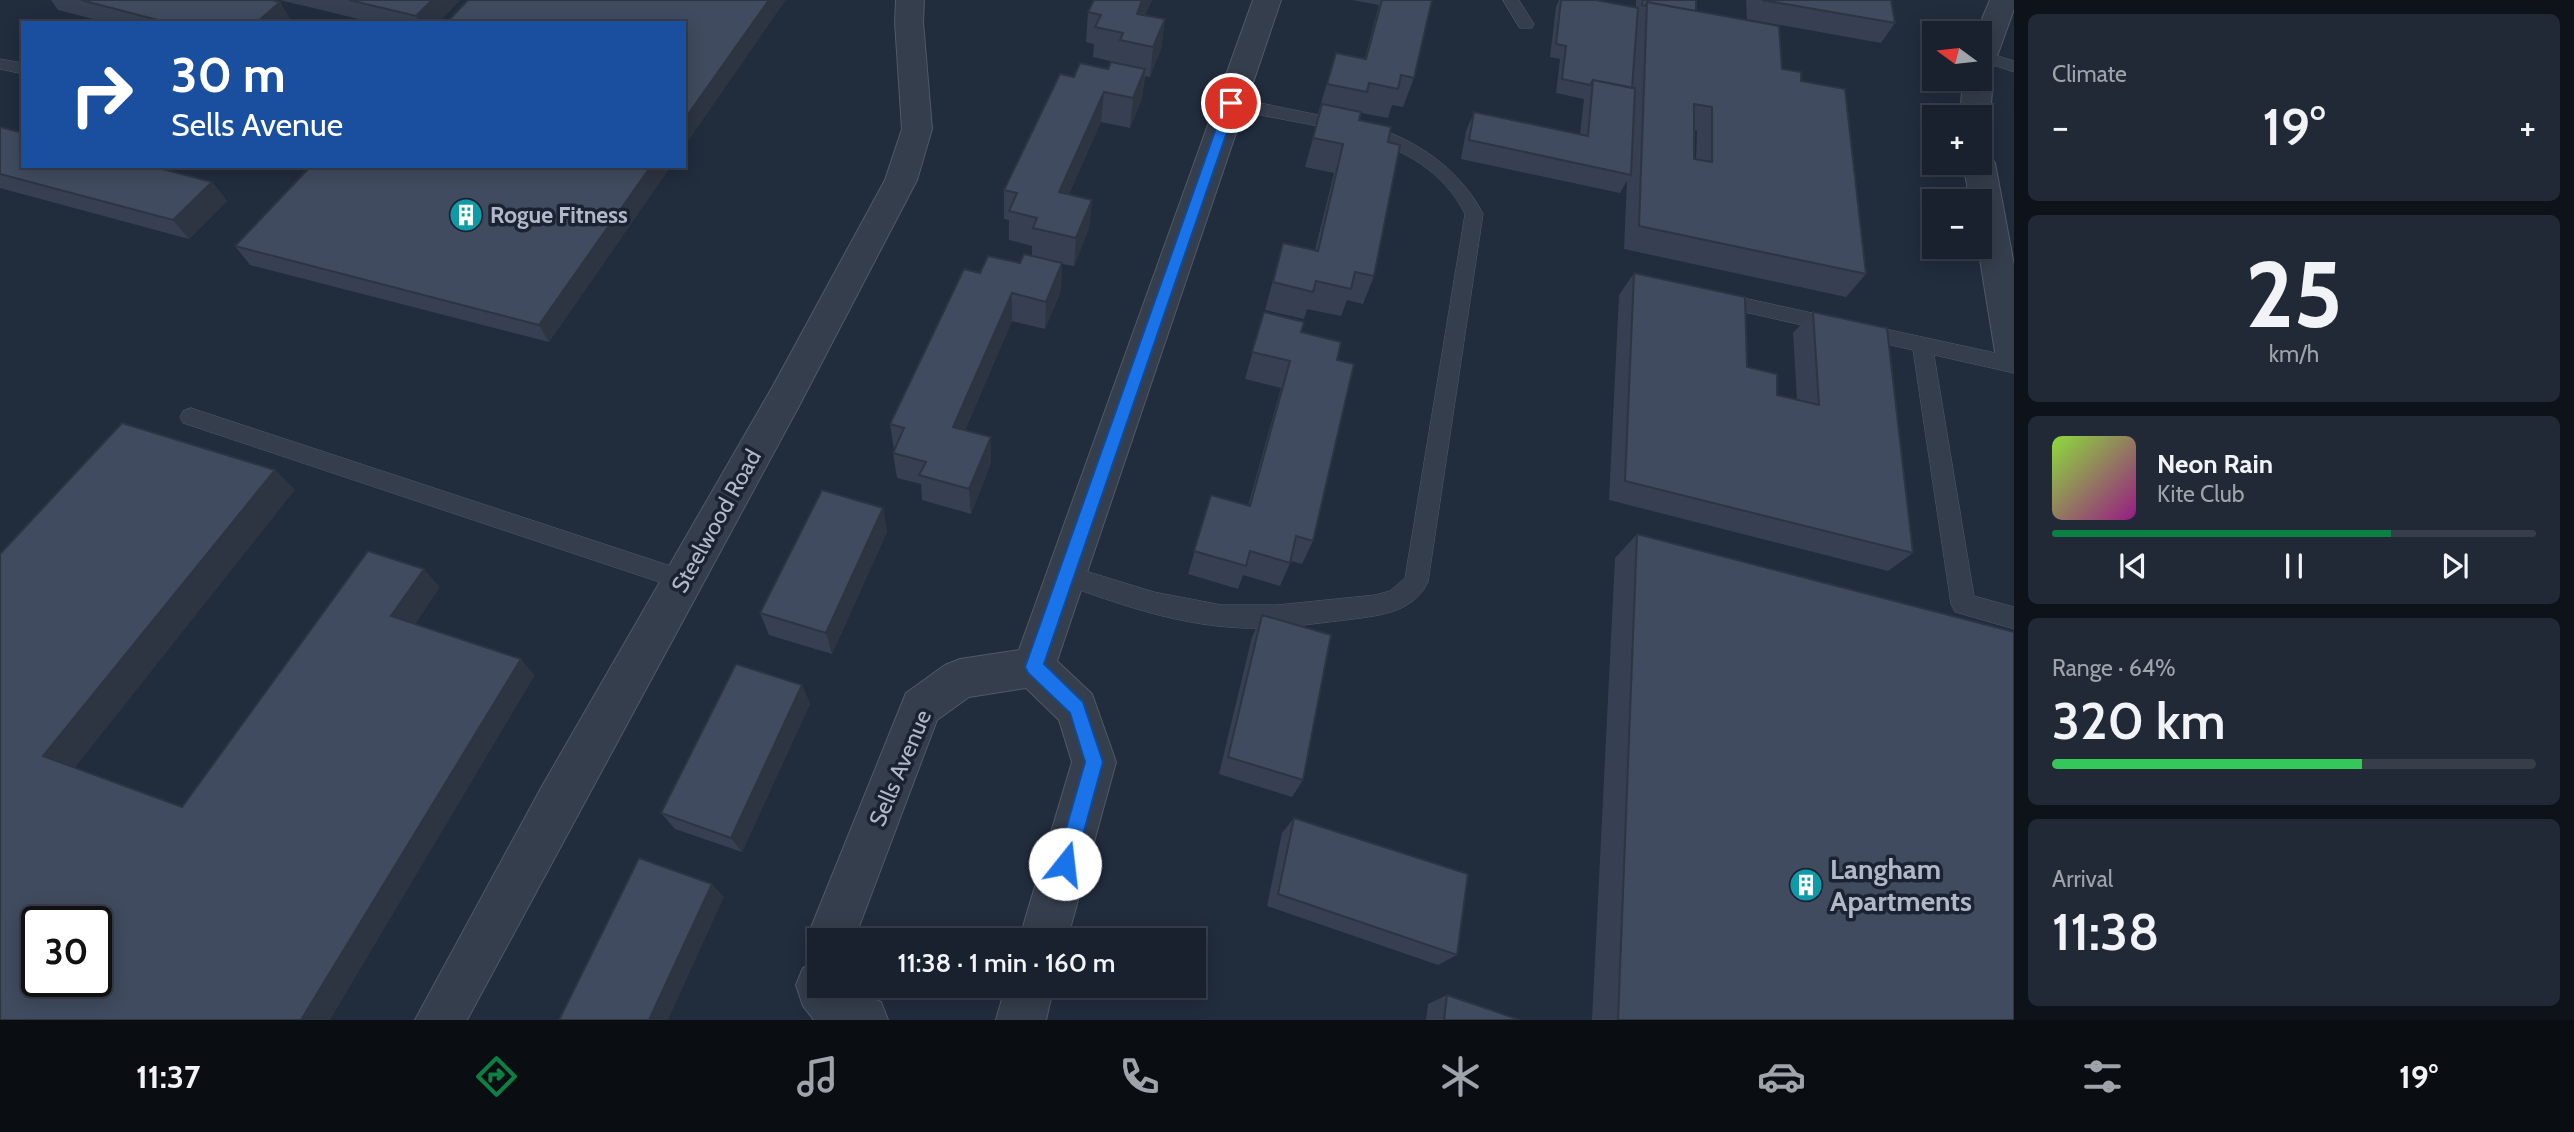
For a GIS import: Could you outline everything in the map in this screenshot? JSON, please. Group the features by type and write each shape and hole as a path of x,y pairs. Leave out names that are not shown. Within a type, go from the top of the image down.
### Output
{"street":[{"name":"Steelwood Road","path":"440,1020 786,396 901,180 917,129 909,22 910,0"},
{"path":"1046,928 1094,762 1077,708 1034,667 1267,0"},
{"path":"1992,34 2004,0"},
{"path":"1981,175 2014,358"},
{"name":"Sells Avenue","path":"835,928 921,706 960,679 1034,667"},
{"path":"827,998 838,1011 863,1020"},
{"path":"1021,1020 1027,998"}],"lane":[{"path":"1511,0 1526,24"},
{"path":"0,64 21,69"},
{"path":"1992,68 2014,67"},
{"path":"1066,575 1148,602 1216,615 1247,617 1396,602 1406,596 1416,582 1474,214 1468,197 1422,158 1367,131 1231,103"},
{"path":"1701,296 2014,365"},
{"path":"1923,344 1963,604 2014,618"},
{"path":"191,418 682,580"}],"building":[{"path":"81,0 280,2 258,21 161,21"},
{"path":"349,0 432,0 416,16"},
{"path":"468,0 769,0 686,117 686,21 448,21"},
{"path":"1094,0 1142,0 1137,14 1165,19 1153,47 1120,40 1123,33 1095,27 1101,15 1088,12"},
{"path":"1382,0 1432,0 1414,78 1401,75 1398,89 1369,83 1367,92 1327,84 1336,53 1366,59"},
{"path":"1561,0 1596,0 1638,8 1632,88 1593,80 1590,85 1562,79 1566,46 1556,44"},
{"path":"1643,0 1696,0 1696,11 1647,2 1645,6 1642,5"},
{"path":"1762,0 1891,0 1895,23"},
{"path":"1647,2 1779,26 1782,69 1801,72 1801,81 1845,89 1866,274 1639,226","holes":["1694,104 1712,107 1712,162 1694,159"]},
{"path":"1111,62 1145,69 1133,98 1104,92 1059,192 1092,200 1076,238 1033,228 1037,218 1009,211 1017,193 1004,190 1060,74 1074,77 1080,63 1108,69"},
{"path":"1593,80 1635,88 1631,175 1469,140 1474,112 1588,136"},
{"path":"1322,104 1361,112 1359,120 1391,127 1388,142 1400,145 1374,276 1355,272 1351,289 1316,281 1313,292 1273,282 1283,243 1318,251 1343,144 1313,138"},
{"path":"0,127 21,132 21,168 159,168 212,182 173,220 0,174"},
{"name":"Rogue Fitness","path":"309,168 650,168 539,325 235,246"},
{"path":"1024,254 1062,263 1046,302 1012,293 953,427 991,437 969,489 919,475 926,462 893,453 904,428 890,424 964,269 980,273 988,256 1020,263"},
{"path":"1634,273 1745,297 1747,367 1777,374 1777,395 1819,405 1813,312 1887,328 1913,553 1625,481"},
{"path":"1264,312 1304,322 1301,332 1341,342 1337,360 1354,364 1313,541 1296,536 1290,563 1250,551 1246,566 1194,551 1211,495 1250,506 1290,361 1252,352"},
{"path":"122,423 275,470 43,756 182,807 368,551 424,569 391,616 521,659 301,1020 0,1020 0,554"},
{"path":"822,490 883,508 826,633 760,613"},
{"name":"Langham Apartments","path":"1637,534 2014,632 2014,1020 1618,1020"},
{"path":"1262,615 1331,635 1303,780 1228,757"},
{"path":"736,664 802,685 731,838 661,813"},
{"path":"1294,818 1468,874 1457,955 1278,894"},
{"path":"639,858 712,884 649,1020 559,1020"},
{"path":"1447,995 1520,1020 1444,1020"}],"place":[{"name":"Rogue Fitness","path":"466,215"},
{"name":"Langham Apartments","path":"1806,885"}],"route":[{"path":"1065,864 1094,762 1077,708 1034,667 1231,103"}]}
